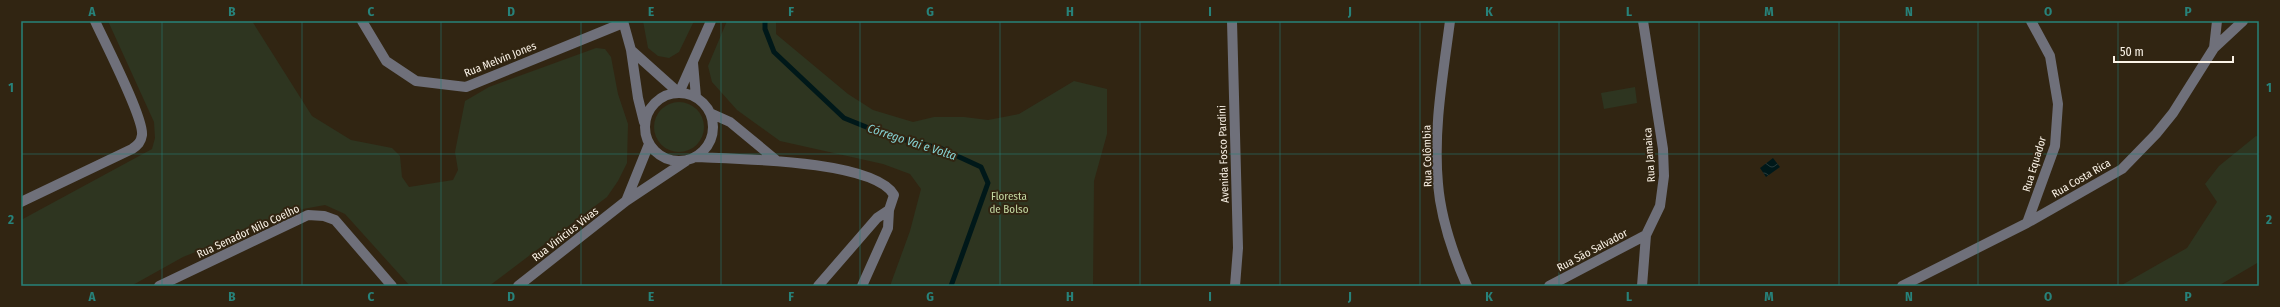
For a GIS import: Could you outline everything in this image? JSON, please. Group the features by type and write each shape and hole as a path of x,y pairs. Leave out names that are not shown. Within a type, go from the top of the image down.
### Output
{"street":[{"path":"21,202 132,149 140,143 142,133 137,115 95,21"},
{"name":"Rua Melvin Jones","path":"362,21 386,61 416,81 466,87 623,22"},
{"path":"679,93 711,21"},
{"name":"Avenida Fosco Pardini","path":"1232,21 1238,248 1235,286"},
{"name":"Rua Colômbia","path":"1450,21 1438,120 1438,184 1449,241 1468,286"},
{"name":"Rua Jamaica","path":"1642,286 1646,235 1660,206 1664,176 1663,149 1643,21"},
{"name":"Rua Equador","path":"2027,223 2054,146 2058,104 2050,56 2031,21"},
{"path":"2214,48 2217,21"},
{"name":"Rua Costa Rica","path":"1902,286 2027,223 2122,169 2156,134 2173,113 2214,48 2243,21"},
{"path":"623,22 631,50 638,98 645,124"},
{"path":"631,50 679,93"},
{"path":"693,63 696,97"},
{"path":"696,157 710,142 713,123 710,113 704,104 696,97 679,93 669,94 660,99 647,114 645,124 645,134 649,144 656,153 665,158 675,161 686,161 696,157 776,160 843,170 879,181 890,188 894,196 889,210 888,228 862,286"},
{"path":"710,113 730,122 776,160"},
{"name":"Rua Vinícius Vivas","path":"626,201 649,144"},
{"name":"Rua Vinícius Vivas","path":"518,286 626,201 686,161"},
{"path":"818,286 877,218 889,210"},
{"name":"Rua Senador Nilo Coelho","path":"159,286 175,283 308,216 324,216 335,220 392,286"},
{"name":"Rua São Salvador","path":"1549,286 1646,235"}],"green space":[{"path":"108,21 252,21 312,116 351,140 392,148 400,156 402,177 409,187 453,180 458,170 455,152 465,101 489,87 596,48 605,49 611,57 618,94 628,124 627,163 618,181 607,197 489,286 410,286 345,214 325,205 303,209 183,257 131,286 21,286 21,220 152,149 155,138 154,122"},
{"path":"643,21 694,21 679,52 669,58 658,56 648,48"},
{"name":"Floresta de Bolso","path":"727,21 776,21 776,34 848,94 873,110 913,122 934,117 964,117 988,120 1019,114 1074,81 1107,89 1107,134 1094,181 1093,286 890,286 910,231 921,189 910,174 883,164 780,141 737,110 712,82 708,66"},
{"path":"1635,87 1637,103 1604,109 1601,93"},
{"path":"674,102 684,102 697,109 704,122 704,132 697,145 684,152 674,152 665,148 658,141 654,132 654,122 658,113 665,106"},
{"path":"2256,136 2259,137 2259,262 2218,286 2120,286 2187,248 2217,202 2205,184 2219,166"}],"water":[{"path":"1773,158 1780,167 1766,177 1760,168"}],"waterway":[{"name":"Córrego Vai e Volta","path":"765,21 765,29 774,52 844,118 886,135 942,149 981,167 988,183 951,286"}]}
